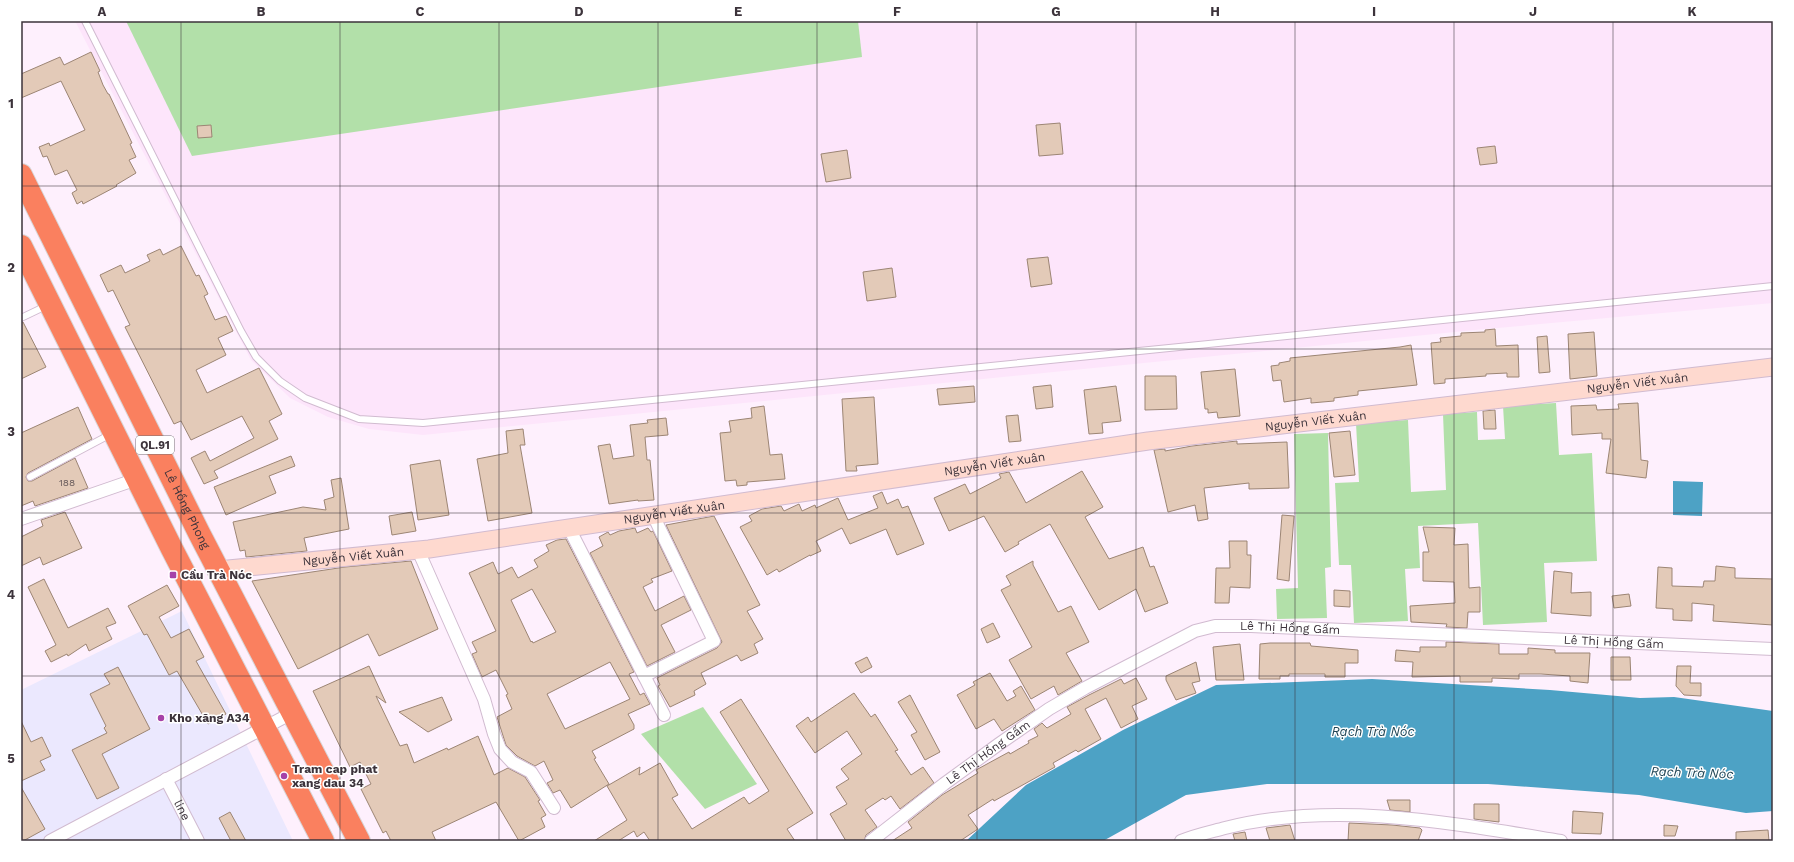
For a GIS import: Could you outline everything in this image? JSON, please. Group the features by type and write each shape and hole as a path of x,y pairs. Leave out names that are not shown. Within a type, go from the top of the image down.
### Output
{"highway":[{"name":"Lê Hồng Phong","path":"21,175 199,534 359,841"},
{"name":"QL.91","path":"21,246 172,549 323,841"},
{"path":"172,549 199,534"}],"street":[{"name":"Nguyễn Viết Xuân","path":"218,570 418,550 1148,441 1773,367"},
{"path":"21,519 137,479"},
{"path":"644,676 714,641 653,515"},
{"path":"569,528 664,715"},
{"path":"418,550 484,699 500,749 512,762 531,772 554,808"},
{"name":"Lê Thị Hồng Gấm","path":"871,841 944,784 1049,710 1085,688 1195,631 1216,626 1251,626 1773,649"},
{"path":"50,841 292,712"},
{"name":"line","path":"166,779 198,841"},
{"path":"1181,841 1193,836 1252,821 1319,814 1384,817 1494,830 1561,841"}],"lane":[{"path":"84,21 256,357 280,381 305,398 359,419 423,423 1773,286"},
{"path":"21,318 50,304"},
{"path":"30,477 114,432"}],"shaded area":[{"path":"75,21 1773,21 1773,303 1475,330 423,435 369,429 328,417 290,398 251,360"},
{"path":"182,611 293,841 21,841 21,690"}],"green space":[{"path":"126,21 858,21 862,57 192,156"},
{"path":"1556,403 1559,455 1592,453 1597,561 1544,563 1547,622 1483,625 1478,523 1418,526 1420,568 1405,569 1408,621 1354,623 1351,565 1339,565 1335,483 1359,482 1356,423 1408,420 1411,492 1446,490 1443,414 1477,412 1478,440 1505,439 1503,406"},
{"path":"1328,433 1331,567 1325,568 1327,618 1277,619 1276,589 1298,588 1294,434"},
{"path":"703,707 757,784 705,809 641,734"}],"water":[{"path":"1673,481 1703,482 1702,516 1673,515"},
{"name":"Rạch Trà Nóc","path":"1372,679 1550,690 1640,698 1674,697 1773,711 1773,811 1746,813 1639,795 1488,784 1267,784 1186,795 1103,841 966,841 1026,785 1123,730 1216,685"}],"building":[{"path":"91,52 100,71 98,72 103,85 109,94 132,143 130,144 136,157 129,160 136,173 116,185 117,186 83,204 82,201 77,204 72,193 77,190 67,170 55,175 47,156 43,157 39,147 49,143 50,146 85,130 61,81 21,98 21,74 60,57 64,65"},
{"path":"1060,123 1063,154 1039,156 1036,125"},
{"path":"211,125 212,137 198,138 197,126"},
{"path":"1495,146 1497,163 1480,165 1477,148"},
{"path":"847,150 851,178 826,182 821,154"},
{"path":"181,246 196,276 199,275 208,294 204,296 215,320 226,316 233,331 218,338 226,355 196,370 207,393 259,368 282,414 269,421 278,439 214,471 218,478 204,484 191,458 205,451 210,461 254,438 242,416 191,440 181,421 174,424 125,327 130,325 113,290 108,292 100,275 121,265 125,273 150,261 147,255 160,249 163,255"},
{"path":"1048,257 1052,284 1031,287 1027,259"},
{"path":"892,268 896,297 867,301 863,272"},
{"path":"21,322 23,322 46,367 21,379"},
{"path":"1495,329 1496,346 1518,345 1519,377 1507,377 1507,373 1486,374 1486,376 1445,379 1445,383 1434,384 1431,343 1441,342 1440,338 1461,336 1461,333 1485,332 1485,330"},
{"path":"1594,332 1597,376 1570,379 1568,334"},
{"path":"1547,336 1550,372 1539,373 1537,337"},
{"path":"1411,345 1417,385 1358,391 1358,395 1334,398 1334,401 1311,403 1311,398 1284,402 1281,380 1273,381 1271,366 1290,361 1290,358"},
{"path":"1235,369 1240,416 1218,418 1217,412 1208,413 1208,409 1205,409 1201,372"},
{"path":"1145,376 1176,376 1177,409 1145,410"},
{"path":"1051,385 1053,407 1036,409 1033,387"},
{"path":"974,386 975,402 939,405 937,389"},
{"path":"1116,386 1121,421 1102,423 1103,433 1089,434 1084,390"},
{"path":"874,397 878,464 856,466 857,471 846,471 842,399"},
{"path":"1638,403 1641,460 1648,461 1646,478 1606,473 1611,439 1602,439 1602,433 1572,435 1571,406 1596,405 1597,410 1619,409 1618,404"},
{"path":"764,406 770,455 782,454 785,479 747,482 747,485 737,486 736,480 725,481 720,433 731,432 729,421 752,418 751,408"},
{"path":"78,407 92,439 28,473 26,477 28,481 32,481 75,458 88,488 35,506 33,501 21,506 21,433"},
{"path":"1495,410 1496,429 1484,429 1483,411"},
{"path":"1018,415 1021,441 1009,442 1006,416"},
{"path":"666,418 668,435 645,437 647,460 650,460 654,500 638,500 609,504 598,446 610,444 613,459 634,456 630,425 648,423 647,420"},
{"path":"523,429 525,445 520,445 532,513 488,521 477,459 508,453 506,431"},
{"path":"1350,431 1355,475 1334,477 1329,433"},
{"path":"1237,441 1237,444 1287,442 1289,488 1249,489 1249,483 1204,488 1208,519 1198,521 1195,505 1168,512 1154,450 1165,449 1165,451 1192,446"},
{"path":"291,456 295,466 269,476 276,493 226,515 214,487"},
{"path":"440,460 449,515 418,520 410,465"},
{"path":"1082,471 1103,507 1085,517 1109,559 1143,547 1150,567 1154,566 1168,603 1145,612 1136,589 1099,610 1050,524 1018,542 1019,544 1005,552 984,516 949,531 934,498 965,484 970,494 1001,478 999,474 1009,472 1026,503"},
{"path":"341,478 349,529 304,538 307,551 246,557 245,550 240,551 233,522 303,507 326,510 324,500 334,497 331,480"},
{"path":"882,492 887,504 898,499 902,508 908,506 924,544 897,555 886,529 850,544 842,528 816,541 821,551 810,555 779,572 777,569 767,575 740,527 752,521 749,516 762,509 781,506 784,511 799,504 802,511 815,505 816,508 838,498 848,520 878,508 873,496"},
{"path":"65,512 82,548 43,565 40,557 21,566 21,537 43,526 41,520"},
{"path":"412,512 416,531 392,535 389,516"},
{"path":"1282,515 1294,516 1289,581 1277,579"},
{"path":"714,516 760,605 747,611 763,639 754,644 758,653 741,661 737,655 701,673 706,684 694,691 695,695 670,707 658,686 660,685 657,678 717,648 722,642 666,525"},
{"path":"1423,527 1455,528 1454,545 1468,544 1469,588 1480,587 1480,612 1468,612 1467,628 1446,627 1447,624 1411,622 1410,606 1455,603 1454,582 1423,581 1423,552 1429,552"},
{"path":"635,528 637,533 648,528 651,532 653,531 672,571 651,579 653,582 643,587 655,611 684,596 691,610 661,625 675,652 647,666 590,553 603,546 599,537 608,532 610,535 619,531"},
{"path":"566,539 634,672 629,674 640,695 644,693 650,704 628,714 634,725 634,729 592,751 596,758 594,759 609,784 571,808 560,790 553,793 547,783 553,780 544,761 535,766 517,756 506,745 497,717 512,709 506,695 508,694 496,670 482,677 472,654 477,652 472,642 496,631 469,573 493,562 498,574 512,567 518,578 538,567 534,560 549,551 546,545 557,540","holes":["532,589 556,632 533,643 532,641 531,642 511,600","610,662 630,699 565,729 547,694"]},
{"path":"1229,541 1247,541 1247,555 1251,555 1250,588 1230,587 1229,603 1215,603 1216,568 1230,568"},
{"path":"411,561 438,629 379,656 368,634 298,669 252,581 345,567"},
{"path":"1033,561 1033,565 1058,612 1071,606 1089,642 1066,653 1082,681 1058,695 1054,686 1031,699 1009,660 1032,647 1001,590 1011,585 1006,576"},
{"path":"1716,566 1735,568 1735,578 1773,579 1773,625 1713,621 1714,605 1692,603 1692,621 1673,620 1673,609 1656,608 1658,567 1672,568 1672,586 1703,587 1704,581 1715,581"},
{"path":"1554,571 1572,573 1571,593 1591,592 1591,616 1551,613"},
{"path":"44,579 68,628 108,608 116,623 106,627 112,639 89,651 86,644 68,656 67,654 51,662 45,651 56,645 28,587"},
{"path":"167,585 179,606 159,617 171,638 189,629 204,657 196,661 226,714 208,724 177,671 169,675 147,634 144,635 128,606"},
{"path":"1334,590 1350,591 1350,607 1334,606"},
{"path":"1629,594 1631,606 1614,608 1612,596"},
{"path":"993,623 1000,637 987,643 981,629"},
{"path":"1446,642 1499,644 1499,654 1528,654 1528,648 1555,650 1555,653 1590,653 1588,683 1570,681 1570,676 1541,674 1519,674 1519,679 1492,678 1492,682 1460,682 1460,676 1412,677 1413,662 1395,661 1396,650 1420,652 1420,647 1446,647"},
{"path":"1310,643 1311,646 1358,650 1358,663 1345,663 1345,677 1325,677 1325,674 1289,674 1289,676 1280,676 1280,679 1259,679 1260,644"},
{"path":"1240,644 1244,680 1216,680 1213,647"},
{"path":"867,657 872,667 861,673 855,663"},
{"path":"1611,657 1630,657 1631,680 1611,680"},
{"path":"1196,662 1200,681 1192,683 1196,693 1176,700 1166,680 1166,676"},
{"path":"369,666 386,703 376,696 400,746 407,744 414,763 447,748 448,750 478,736 494,775 508,768 525,777 540,800 538,801 546,815 541,818 545,827 519,841 496,802 432,832 436,841 391,841 386,831 383,833 361,789 371,784 360,762 350,767 313,691"},
{"path":"1677,666 1691,666 1690,683 1701,683 1701,696 1684,695 1676,686"},
{"path":"118,667 150,729 102,754 119,788 97,799 72,750 107,733 104,728 106,726 90,694 110,684 104,674"},
{"path":"990,673 1007,701 1016,696 1013,691 1021,686 1035,710 1002,731 994,719 976,729 957,695 975,685 973,682"},
{"path":"1136,678 1147,699 1132,706 1138,719 1121,728 1106,698 1085,709 1101,739 1078,752 1076,750 1053,763 1055,767 994,801 993,799 968,815 978,829 960,841 892,841 912,828 908,822 942,795 978,773 976,770 1009,752 1010,754 1029,743 1028,741 1038,736 1034,729 1042,723 1047,728 1071,714 1067,707 1121,679 1124,684"},
{"path":"854,693 871,717 875,714 898,750 895,751 911,775 923,767 934,783 900,809 891,796 885,800 883,798 865,810 877,827 866,835 864,841 846,841 830,814 847,804 836,787 849,779 841,769 862,754 847,731 815,753 796,726 808,717 811,722"},
{"path":"910,695 940,752 925,760 911,735 917,732 898,702"},
{"path":"442,697 452,720 428,732 399,712"},
{"path":"741,699 813,813 787,829 795,841 650,841 644,832 637,837 634,831 618,841 594,841 627,820 607,786 640,767 639,775 660,763 678,795 672,798 692,829 744,797 749,804 769,791 720,712"},
{"path":"21,721 31,742 42,737 51,756 40,761 45,770 21,781"},
{"path":"21,787 45,829 23,841 21,841"},
{"path":"1387,800 1410,800 1410,812 1390,810"},
{"path":"1474,804 1499,804 1499,822 1474,819"},
{"path":"1573,811 1603,813 1601,834 1572,833"},
{"path":"230,812 246,841 231,841 219,818"},
{"path":"1349,823 1392,825 1420,828 1422,830 1418,841 1348,841"},
{"path":"1290,825 1295,841 1270,841 1266,828"},
{"path":"1664,825 1678,826 1675,836 1664,836"},
{"path":"1768,830 1769,841 1736,841 1736,832"},
{"path":"1245,832 1247,841 1235,841 1233,834"}],"place":[{"name":"Cầu Trà Nóc","path":"173,575"},
{"name":"Kho xăng A34","path":"161,718"},
{"name":"Tram cap phat xang dau 34","path":"284,776"}]}
